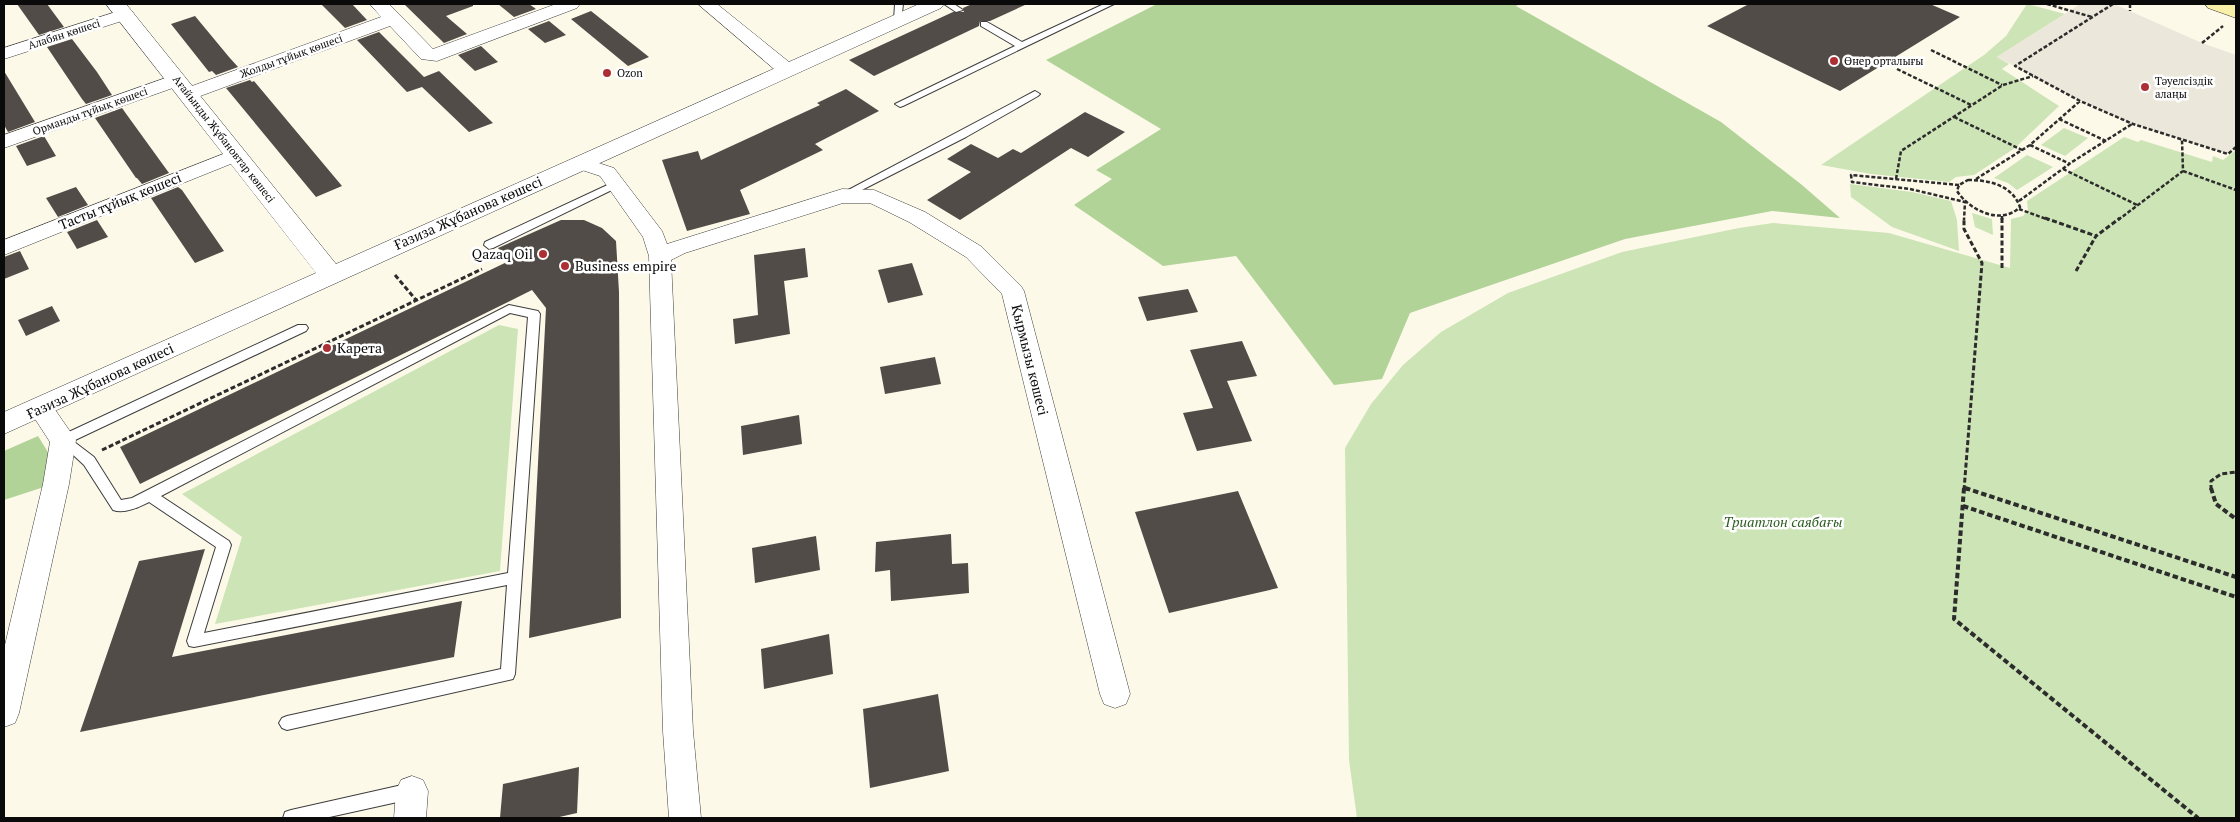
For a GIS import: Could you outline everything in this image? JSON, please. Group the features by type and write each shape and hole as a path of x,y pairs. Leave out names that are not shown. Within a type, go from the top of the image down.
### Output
{"main road":[{"path":"2215,4 2232,18"}],"street":[{"path":"379,4 428,54 437,56 571,4"},
{"path":"707,4 787,70"},
{"name":"Ғазиза Жұбанова көшесі","path":"4,424 787,70 899,12 934,4"},
{"name":"Алабян көшесі","path":"4,54 121,9"},
{"name":"Ағайынды Жұбановтар көшесі","path":"121,9 331,275"},
{"name":"Жолды тұйық көшесі","path":"183,87 394,18"},
{"name":"Орманды тұйық көшесі","path":"4,142 183,87"},
{"name":"Тасты тұйық көшесі","path":"4,248 236,155"},
{"path":"580,162 608,172 654,236 660,256 678,731 685,818"},
{"name":"Қырмызы көшесі","path":"660,256 677,248 842,196 874,198 917,217 974,252 1013,291 1115,694"},
{"path":"4,712 12,646 56,484 62,440 40,408"}],"lane":[{"path":"948,4 959,10"},
{"path":"900,104 1110,4"},
{"path":"984,24 1022,46"},
{"path":"842,196 962,135 1035,94"},
{"path":"489,245 616,184"},
{"path":"287,724 508,674 534,314 509,309 135,503 118,506 85,458 62,440 302,328"},
{"path":"149,495 224,545 194,641 515,578"},
{"path":"292,818 411,804"}],"path":[{"path":"2047,4 2092,17"},
{"path":"2113,4 2015,66 2080,101 2133,124 2228,154 2236,147"},
{"path":"2130,4 2130,11"},
{"path":"2202,43 2232,18"},
{"path":"1931,50 2003,85"},
{"path":"1897,69 1972,105"},
{"path":"1896,179 1901,151 2003,85 2034,76"},
{"path":"1976,180 2030,145 2080,101"},
{"path":"1953,117 2023,150"},
{"path":"2059,119 2106,141"},
{"path":"2019,201 2002,187 1976,180 1968,180 1959,185 1851,175 1852,182 1910,189 1965,202 1982,212 2002,216 2011,214 2018,209 2019,201 2070,164 2133,124"},
{"path":"2182,140 2183,170"},
{"path":"2030,145 2070,164"},
{"path":"2063,169 2137,205"},
{"path":"2183,170 2236,190"},
{"path":"2076,271 2096,236 2183,170"},
{"path":"1910,189 1911,181"},
{"path":"1959,185 1957,191 1965,202 1964,229 1982,264 1954,619 2198,818"},
{"path":"2018,209 2096,236"},
{"path":"2002,216 2002,269"},
{"path":"85,458 482,269"},
{"path":"395,275 416,300"},
{"path":"2236,472 2221,474 2211,481 2210,493 2214,503 2236,519"},
{"path":"1964,488 2236,577"},
{"path":"1963,506 2236,597"}],"green space":[{"path":"1157,4 1520,4 1516,6 1721,122 1802,185 1840,218 1772,211 1625,239 1410,313 1382,379 1334,385 1236,256 1163,266 1074,205 1112,179 1096,170 1161,129 1046,60"},
{"path":"2027,4 2065,14 1997,57 2009,64 2002,69 2059,106 2015,148 1974,175 1956,177 1949,182 1871,174 1821,165 1984,55 2006,36"},
{"path":"2064,128 2088,138 2065,156 2041,145"},
{"name":"Триатлон саябағы","path":"2124,137 2138,142 2141,140 2212,162 2213,156 2223,160 2236,150 2236,818 1357,818 1349,760 1345,448 1371,404 1403,365 1441,332 1508,293 1622,252 1739,228 1773,223 1889,233 2010,268 2011,219 2023,216 2028,210 2027,201"},
{"path":"2027,155 2053,167 2017,190 2008,183 1994,178"},
{"path":"1850,184 1912,192 1951,201 1957,220 1959,251 1892,227 1851,197"},
{"path":"1972,213 1992,219 1993,235 1975,227"},
{"path":"499,325 518,329 500,571 215,624 242,537 182,494"},
{"path":"38,436 51,457 44,487 4,500 4,451"}],"shaded area":[{"name":"Тәуелсіздік алаңы","path":"2080,4 2114,4 2202,43 2236,55 2236,147 2228,154 2133,124 2075,98 1997,57"}],"building":[{"path":"17,4 47,4 64,27 39,35"},
{"path":"321,4 352,4 367,20 345,28"},
{"path":"404,4 473,4 473,6 446,16 467,34 444,43"},
{"path":"498,4 529,4 536,9 514,17"},
{"path":"972,4 1027,4 990,21 980,21 979,26 874,76 849,60 953,12 964,12 963,8"},
{"name":"Өнер орталығы","path":"1749,4 1930,4 1960,17 1840,91 1707,26"},
{"path":"591,11 649,57 628,66 571,19"},
{"path":"195,16 238,67 216,75 212,71 209,72 171,24"},
{"path":"549,21 566,35 545,43 528,29"},
{"path":"379,32 424,77 439,71 493,123 469,132 422,87 407,92 357,40"},
{"path":"72,39 112,95 86,104 82,99 47,47"},
{"path":"481,46 498,62 475,71 458,55"},
{"path":"4,71 35,122 8,132 4,125"},
{"path":"250,80 254,81 342,186 316,197 226,88"},
{"path":"846,89 879,111 815,144 823,150 740,190 750,214 687,231 662,160 698,151 701,160 820,105 817,103"},
{"path":"122,108 169,173 142,184 136,178 95,118"},
{"path":"1085,112 1125,132 1088,157 1071,148 960,220 927,200 971,172 947,159 971,144 998,158 1013,149 1021,153"},
{"path":"44,136 56,156 27,166 16,146"},
{"path":"76,187 88,205 58,217 46,198"},
{"path":"178,187 224,251 195,263 151,198"},
{"path":"97,220 108,237 77,249 67,232"},
{"path":"561,220 584,220 602,228 616,241 619,292 621,618 529,638 546,308 532,290 140,484 120,447 509,261 498,248"},
{"path":"805,248 808,277 784,281 790,334 735,344 733,319 758,315 754,255"},
{"path":"20,251 29,269 4,279 4,257"},
{"path":"912,263 923,295 888,303 878,270"},
{"path":"1188,289 1198,312 1147,321 1138,297"},
{"path":"52,306 60,321 26,336 18,320"},
{"path":"1242,341 1257,376 1227,381 1252,441 1197,451 1183,413 1213,408 1190,350"},
{"path":"935,357 941,384 885,394 880,367"},
{"path":"799,415 802,444 743,455 741,426"},
{"path":"1238,491 1278,588 1169,613 1135,512"},
{"path":"951,534 952,564 968,563 969,593 891,601 890,570 875,572 876,542"},
{"path":"816,536 820,570 755,583 752,548"},
{"path":"205,549 172,657 462,601 454,657 80,732 139,561"},
{"path":"829,634 833,674 764,689 761,649"},
{"path":"938,694 949,771 870,788 863,709"},
{"path":"579,767 577,813 555,818 500,818 503,784"}],"place":[{"name":"Өнер орталығы","path":"1834,61"},
{"name":"Ozon","path":"607,73"},
{"name":"Тәуелсіздік алаңы","path":"2145,87"},
{"name":"Qazaq Oil","path":"543,254"},
{"name":"Business empire","path":"565,266"},
{"name":"Карета","path":"327,348"}]}
